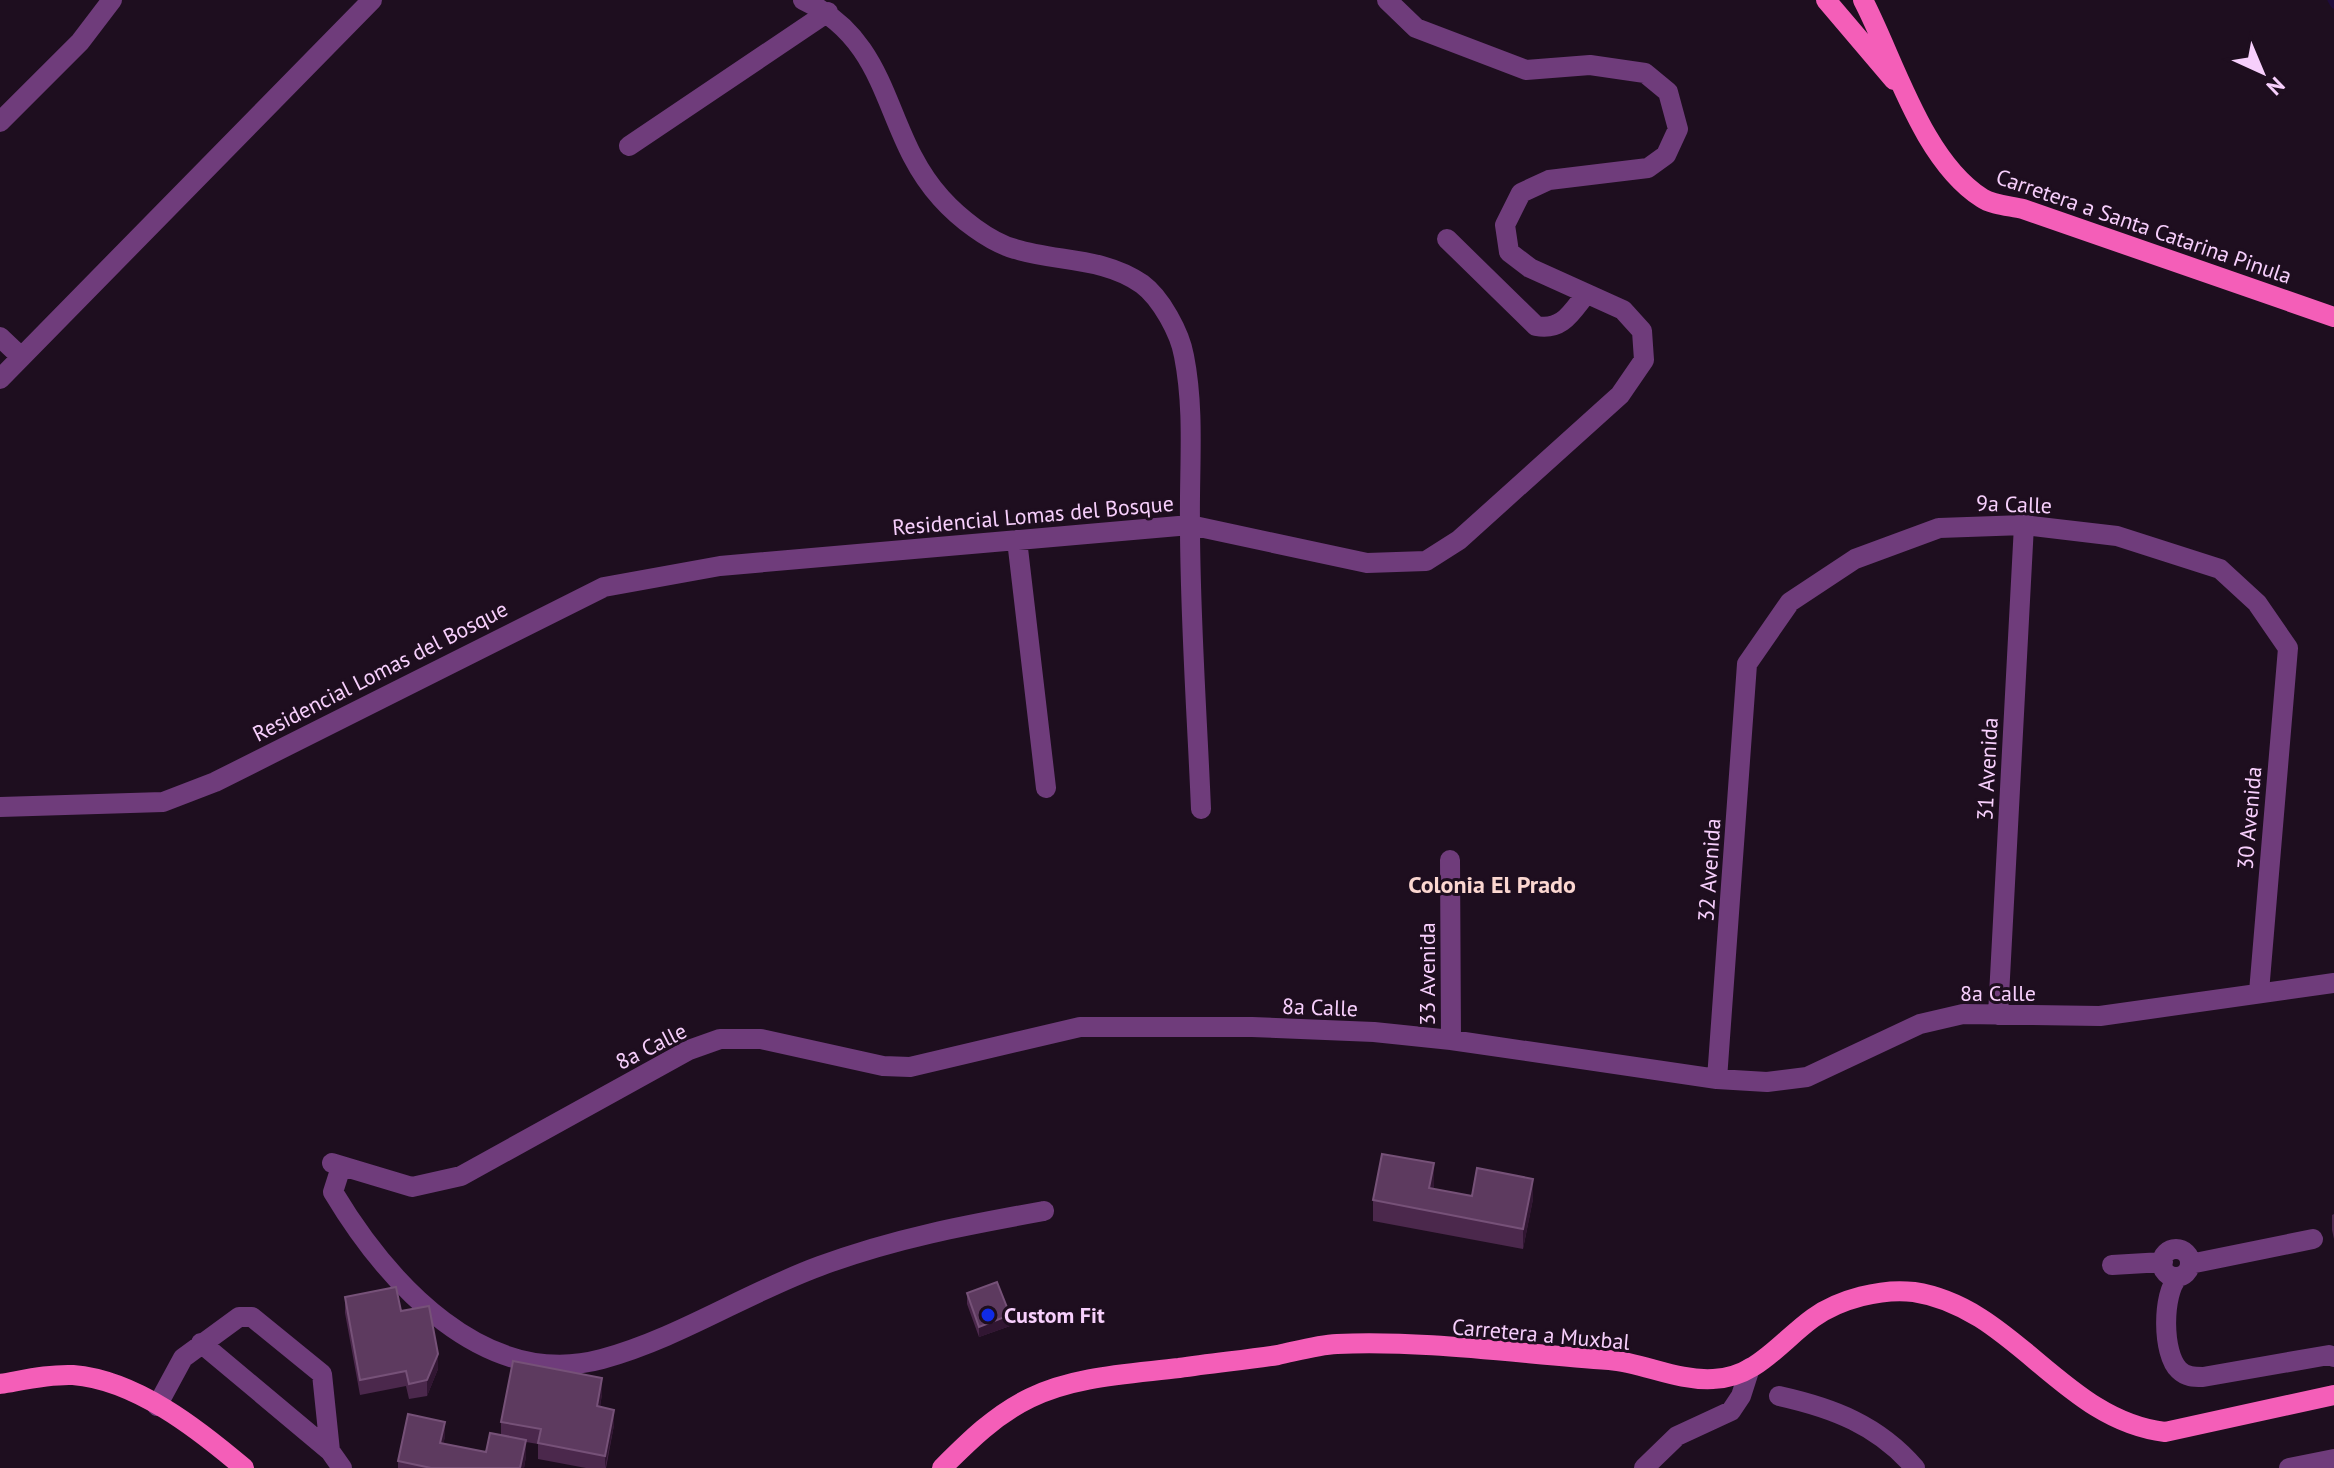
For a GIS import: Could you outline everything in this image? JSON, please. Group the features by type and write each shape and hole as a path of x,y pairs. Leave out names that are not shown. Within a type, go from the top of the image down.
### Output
{"main road":[{"name":"Carretera a Santa Catarina Pinula","path":"1826,0 1897,83 1952,169 1983,199 2023,209 2334,317"},
{"name":"Carretera a Santa Catarina Pinula","path":"1863,0 1883,37 1897,83"},
{"name":"Carretera a Muxbal","path":"942,1468 995,1418 1057,1386 1335,1344 1417,1346 1615,1361 1689,1378 1715,1379 1750,1368 1814,1317 1843,1302 1870,1295 1912,1292 1955,1304 1982,1317 2097,1410 2138,1429 2165,1432 2334,1395"},
{"path":"0,1384 74,1375 106,1382 157,1406 242,1467"}],"street":[{"path":"0,122 80,42 112,0"},
{"path":"0,379 19,355 372,0"},
{"path":"803,0 828,12 857,39 877,72 919,172 944,201 1011,248 1114,268 1145,286 1174,327 1184,352 1189,387 1190,525 1201,809"},
{"name":"Residencial Lomas del Bosque","path":"0,807 163,802 215,782 604,587 720,566 1190,525 1367,563 1426,561 1459,540 1610,404 1644,360 1642,331 1623,310 1530,268 1509,252 1505,225 1521,193 1549,180 1648,168 1666,155 1678,129 1668,92 1645,73 1590,65 1526,70 1416,28 1387,0"},
{"path":"629,146 828,12"},
{"path":"1447,239 1536,326 1550,329 1560,325 1586,294"},
{"path":"0,337 19,355"},
{"name":"9a Calle","path":"1747,664 1790,602 1855,559 1939,528 2024,525 2117,536 2220,569 2257,603 2288,648"},
{"name":"31 Avenida","path":"1998,1015 2024,525"},
{"path":"1017,540 1046,788"},
{"name":"30 Avenida","path":"2259,992 2288,648"},
{"name":"32 Avenida","path":"1717,1079 1747,664"},
{"name":"33 Avenida","path":"1450,860 1451,1040"},
{"name":"8a Calle","path":"1044,1211 933,1230 818,1266 641,1346 599,1360 542,1363 471,1343 394,1278 361,1239 333,1192 337,1165 412,1187 461,1176 689,1050 720,1039 761,1039 883,1066 910,1067 1060,1031 1108,1025 1374,1032 1451,1040 1717,1079 1767,1082 1807,1077 1920,1024 1963,1014 2100,1016 2155,1011 2259,992 2334,983"},
{"path":"2112,1265 2177,1268 2313,1239"},
{"path":"2177,1268 2168,1297 2165,1325 2175,1367 2186,1376 2203,1377 2334,1357"},
{"path":"157,1406 183,1358 246,1315 322,1374 336,1460"},
{"path":"201,1343 336,1460"},
{"path":"1644,1468 1677,1436 1731,1411 1741,1396 1750,1368"},
{"path":"1779,1396 1814,1404 1864,1423 1897,1447 1915,1468"},
{"path":"2289,1468 2334,1459"}],"building":[{"path":"1382,1154 1434,1163 1429,1188 1472,1196 1477,1168 1533,1179 1523,1229 1373,1200"},
{"name":"Custom Fit","path":"997,1282 1010,1315 979,1327 967,1293"},
{"path":"396,1287 401,1311 429,1306 438,1354 427,1380 409,1384 406,1371 360,1380 345,1297"},
{"path":"513,1361 602,1378 597,1406 614,1410 605,1456 538,1443 541,1429 501,1422"},
{"path":"408,1414 445,1422 440,1443 486,1452 490,1433 526,1440 520,1468 431,1468 398,1461"}],"waterway":[{"path":"2331,0 2334,5"}],"place":[{"name":"Custom Fit","path":"988,1315"}],"district":[{"name":"Colonia El Prado","path":"1492,885"}]}
